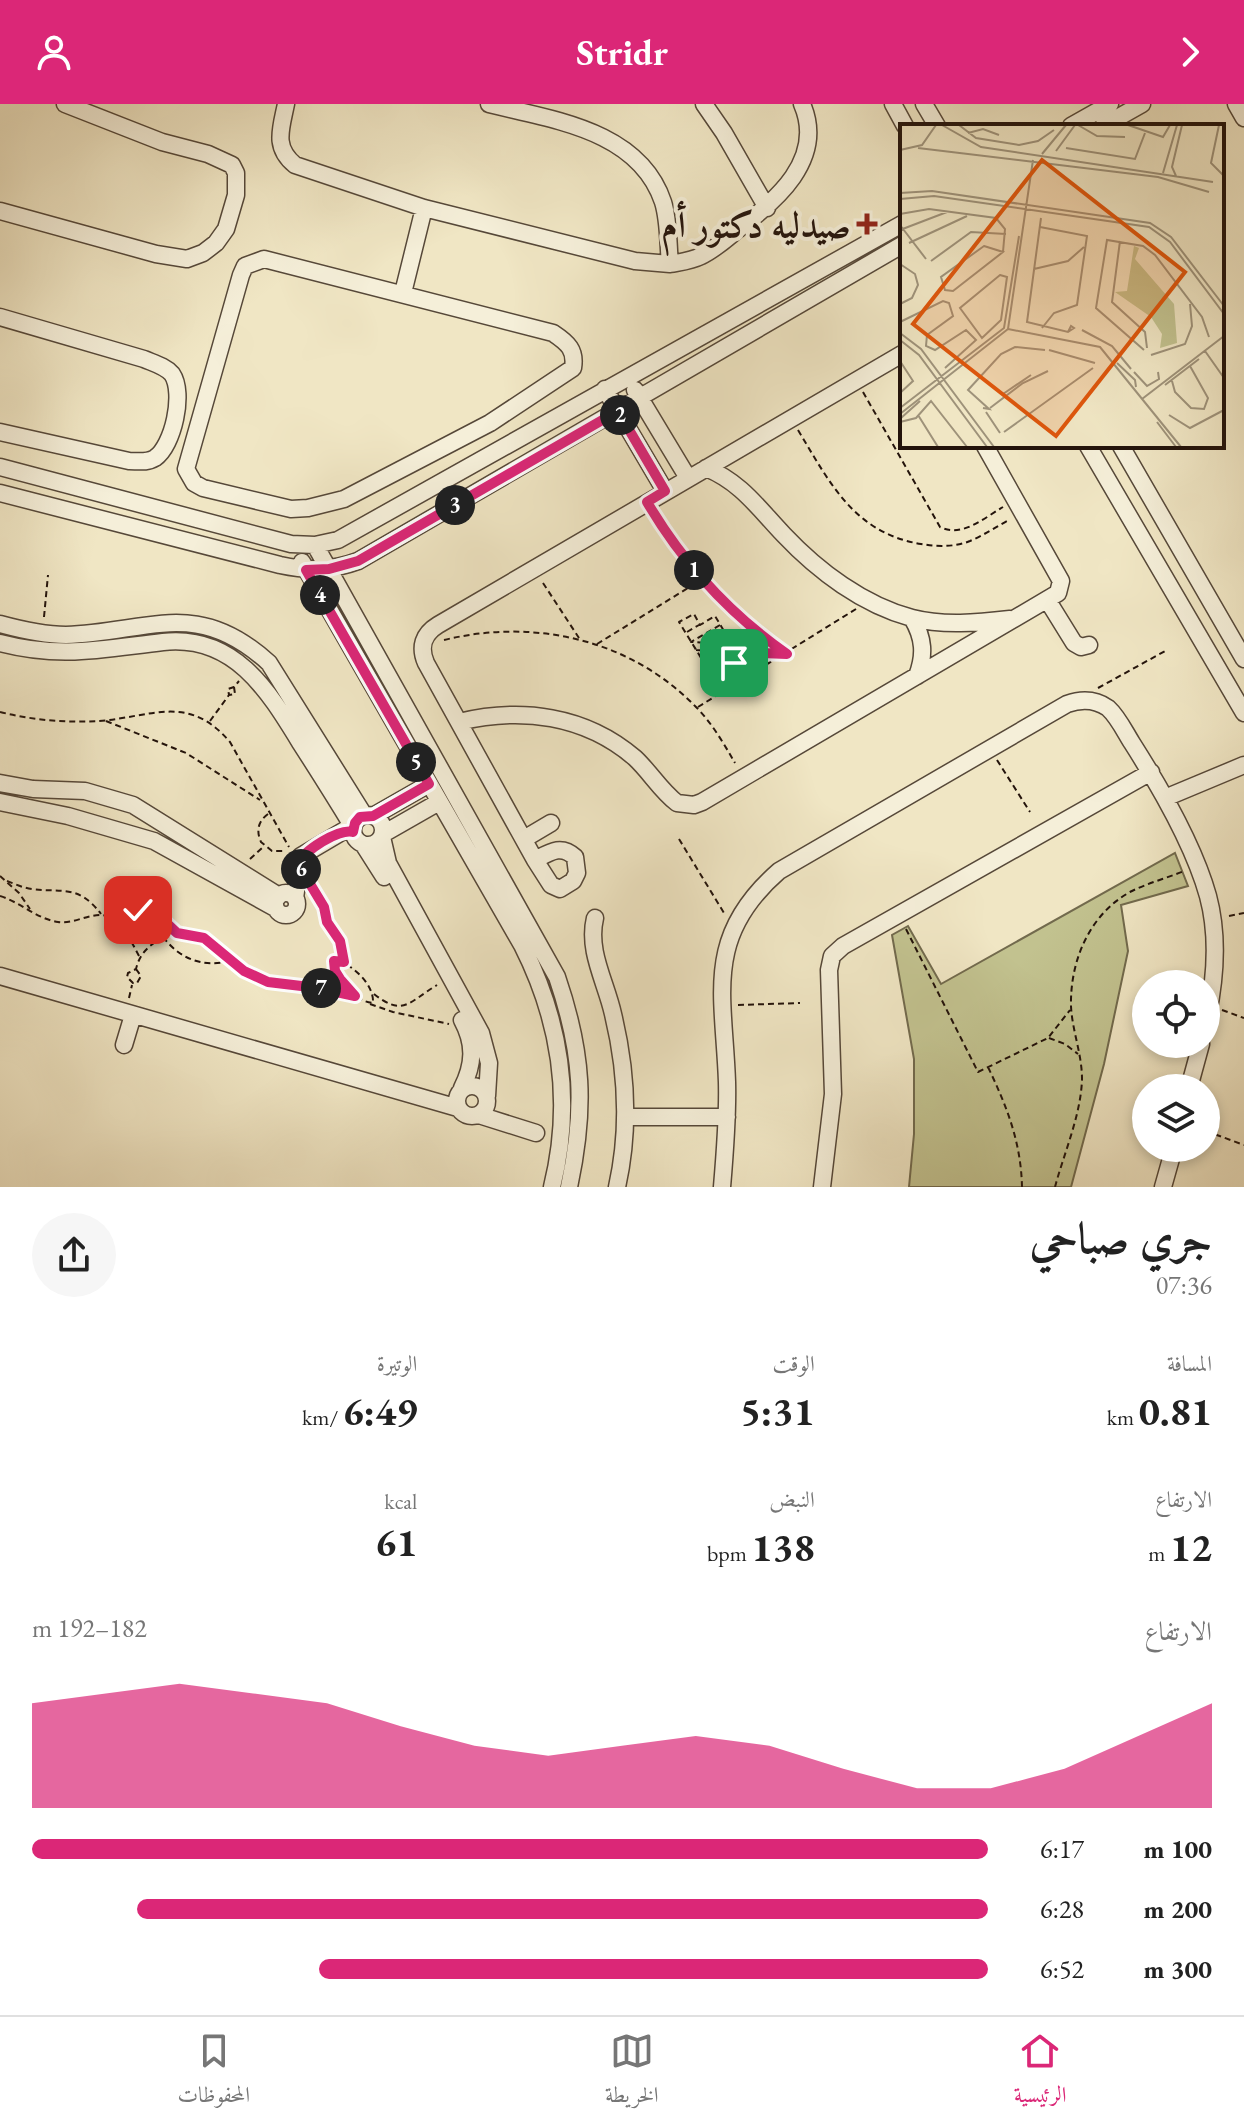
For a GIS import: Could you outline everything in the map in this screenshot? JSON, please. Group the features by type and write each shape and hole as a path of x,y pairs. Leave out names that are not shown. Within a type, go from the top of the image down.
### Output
{"street":[{"path":"0,211 156,254 187,259 203,253 216,243 226,229 236,195 236,173 232,165 223,159 162,142 65,104"},
{"path":"286,104 281,148 295,165 424,208 635,261 670,264 701,256 767,208 788,186 809,142 809,126 802,104"},
{"path":"489,104 604,136 628,152 643,166 664,205 670,264"},
{"path":"704,104 767,208"},
{"path":"893,104 904,124"},
{"path":"924,104 936,124"},
{"path":"1075,124 1110,104"},
{"path":"1107,124 1142,104"},
{"path":"1236,104 1244,118"},
{"path":"403,293 424,208"},
{"path":"0,467 291,544 315,545 338,540 900,225"},
{"path":"0,493 306,570 329,569 358,561 900,246"},
{"path":"264,259 403,293 553,333 572,348 575,358 573,368 490,423 344,499 291,509 203,488 188,478 186,469 245,266 264,259"},
{"path":"0,317 154,363 171,373 178,396 168,442 156,457 146,462 129,461 0,432"},
{"path":"535,860 426,663 422,646 430,630 900,355"},
{"path":"627,376 688,478"},
{"path":"605,389 665,491"},
{"path":"745,492 740,464 746,445"},
{"path":"459,722 483,716 529,714 574,723 615,743 651,773 670,798 685,806 702,802 1058,593 1061,581 986,448"},
{"path":"1089,448 1244,713"},
{"path":"1122,448 1244,659"},
{"path":"706,468 723,475 745,492 807,558 869,600 912,618 965,623 1019,617"},
{"path":"291,544 439,802 562,991 572,1020 580,1065 580,1114 569,1187"},
{"path":"315,545 529,940 561,1065 562,1128 552,1187"},
{"path":"1048,601 1074,643 1081,647 1089,645"},
{"path":"912,618 922,640 923,653 917,676"},
{"path":"0,624 42,634 68,635 161,622 185,622 209,626 231,635 269,663 276,687 383,865 489,1063 486,1107 479,1115"},
{"path":"135,628 138,647"},
{"path":"68,635 68,653"},
{"path":"0,643 41,652 68,653 165,642 208,648 276,687"},
{"path":"722,1187 727,1117 721,1006 723,961 735,926 757,893 779,871 1077,701 1098,703 1107,708 1165,798 1208,896 1213,970"},
{"path":"1165,798 1244,765"},
{"path":"822,1187 833,1094 829,962 843,946 1151,772"},
{"path":"0,783 108,796 151,815 182,846 283,901 301,856 345,830 361,827 429,784"},
{"path":"17,787 7,804 182,846"},
{"path":"101,825 90,811 91,804 108,796"},
{"path":"361,827 376,844 382,836 439,802"},
{"path":"524,839 551,823"},
{"path":"382,836 383,865"},
{"path":"595,918 593,948 613,1014 625,1082 624,1157 617,1187"},
{"path":"0,976 458,1108 469,1116 479,1115 536,1133"},
{"path":"124,1045 133,1015"},
{"path":"458,1108 456,1097 472,1063 473,1032"},
{"path":"462,1088 479,1087 487,1096"},
{"path":"626,1117 727,1117"},
{"path":"1163,1187 1170,1162"}],"path":[{"path":"857,381 940,527 948,531 963,530 1019,506"},
{"path":"791,418 838,494 868,524 887,535 907,542 949,546 969,541 1019,506"},
{"path":"647,502 663,529 702,580 750,627 787,654"},
{"path":"534,569 579,639"},
{"path":"42,634 48,575"},
{"path":"597,645 702,580"},
{"path":"697,708 869,600"},
{"path":"700,625 694,614 679,622 722,693"},
{"path":"686,633 715,616 751,676"},
{"path":"708,620 713,628"},
{"path":"691,642 720,624"},
{"path":"695,628 700,636"},
{"path":"422,646 507,630 534,631 597,645 642,665 697,708 719,736 744,778"},
{"path":"706,632 711,642"},
{"path":"711,642 725,633"},
{"path":"718,637 722,643"},
{"path":"691,642 731,644"},
{"path":"695,650 787,654"},
{"path":"701,658 713,650"},
{"path":"1077,701 1167,650"},
{"path":"706,667 734,651"},
{"path":"709,653 715,662"},
{"path":"728,654 734,663"},
{"path":"712,676 741,659"},
{"path":"727,667 732,676"},
{"path":"717,685 746,667"},
{"path":"739,672 744,680"},
{"path":"209,722 229,695"},
{"path":"0,712 35,719 104,720 161,710 188,713 209,722 230,742 290,849 276,852 264,846 259,838 258,828 269,813"},
{"path":"104,720 186,753 261,800"},
{"path":"990,748 1030,812"},
{"path":"679,839 715,900 735,926"},
{"path":"241,878 264,846"},
{"path":"1055,1187 1080,1098 1080,1055 1071,1009 1073,974 1088,934 1103,914 1132,891 1196,866"},
{"path":"0,876 30,910"},
{"path":"7,881 32,889 71,890 95,906 102,915"},
{"path":"311,886 324,907 327,922 340,941 344,962"},
{"path":"0,896 57,922 102,915 108,917 128,936 139,957"},
{"path":"108,917 122,911 146,911 167,922 177,933"},
{"path":"1212,919 1244,913"},
{"path":"898,914 978,1072 1048,1038 1071,1009"},
{"path":"136,969 139,957 163,937 177,933 204,938 244,971 268,982 355,996 393,1012 473,1032"},
{"path":"163,937 182,955 198,962 215,964 232,961"},
{"path":"355,996 340,979 334,961 344,962 372,992 395,1007 404,1005 440,972"},
{"path":"369,1003 373,1003 372,992"},
{"path":"721,1006 800,1003"},
{"path":"393,1012 395,1007"},
{"path":"1220,1009 1244,1018"},
{"path":"1048,1038 1065,1044 1080,1055"},
{"path":"988,1067 1017,1134 1022,1161 1022,1187"},
{"path":"1220,1136 1244,1145"}],"green space":[{"path":"1175,853 1188,886 1121,905 1128,951 1104,1064 1071,1187 909,1187 914,1134 914,1059 892,935 908,926 941,984"}],"place":[{"name":"صيدليه دكتور أم","path":"867,224"}],"route":[{"path":"138,910 160,917 177,933 194,935 213,943 255,977 277,985 318,988 355,996 335,971 334,961 344,962 342,947 327,922 324,907 298,864 299,860 308,850 345,830 353,832 360,817 373,816 429,784 306,570 329,569 358,561 618,411 665,491 647,502 681,555 750,627 787,654 736,652 741,659 734,663"}]}
